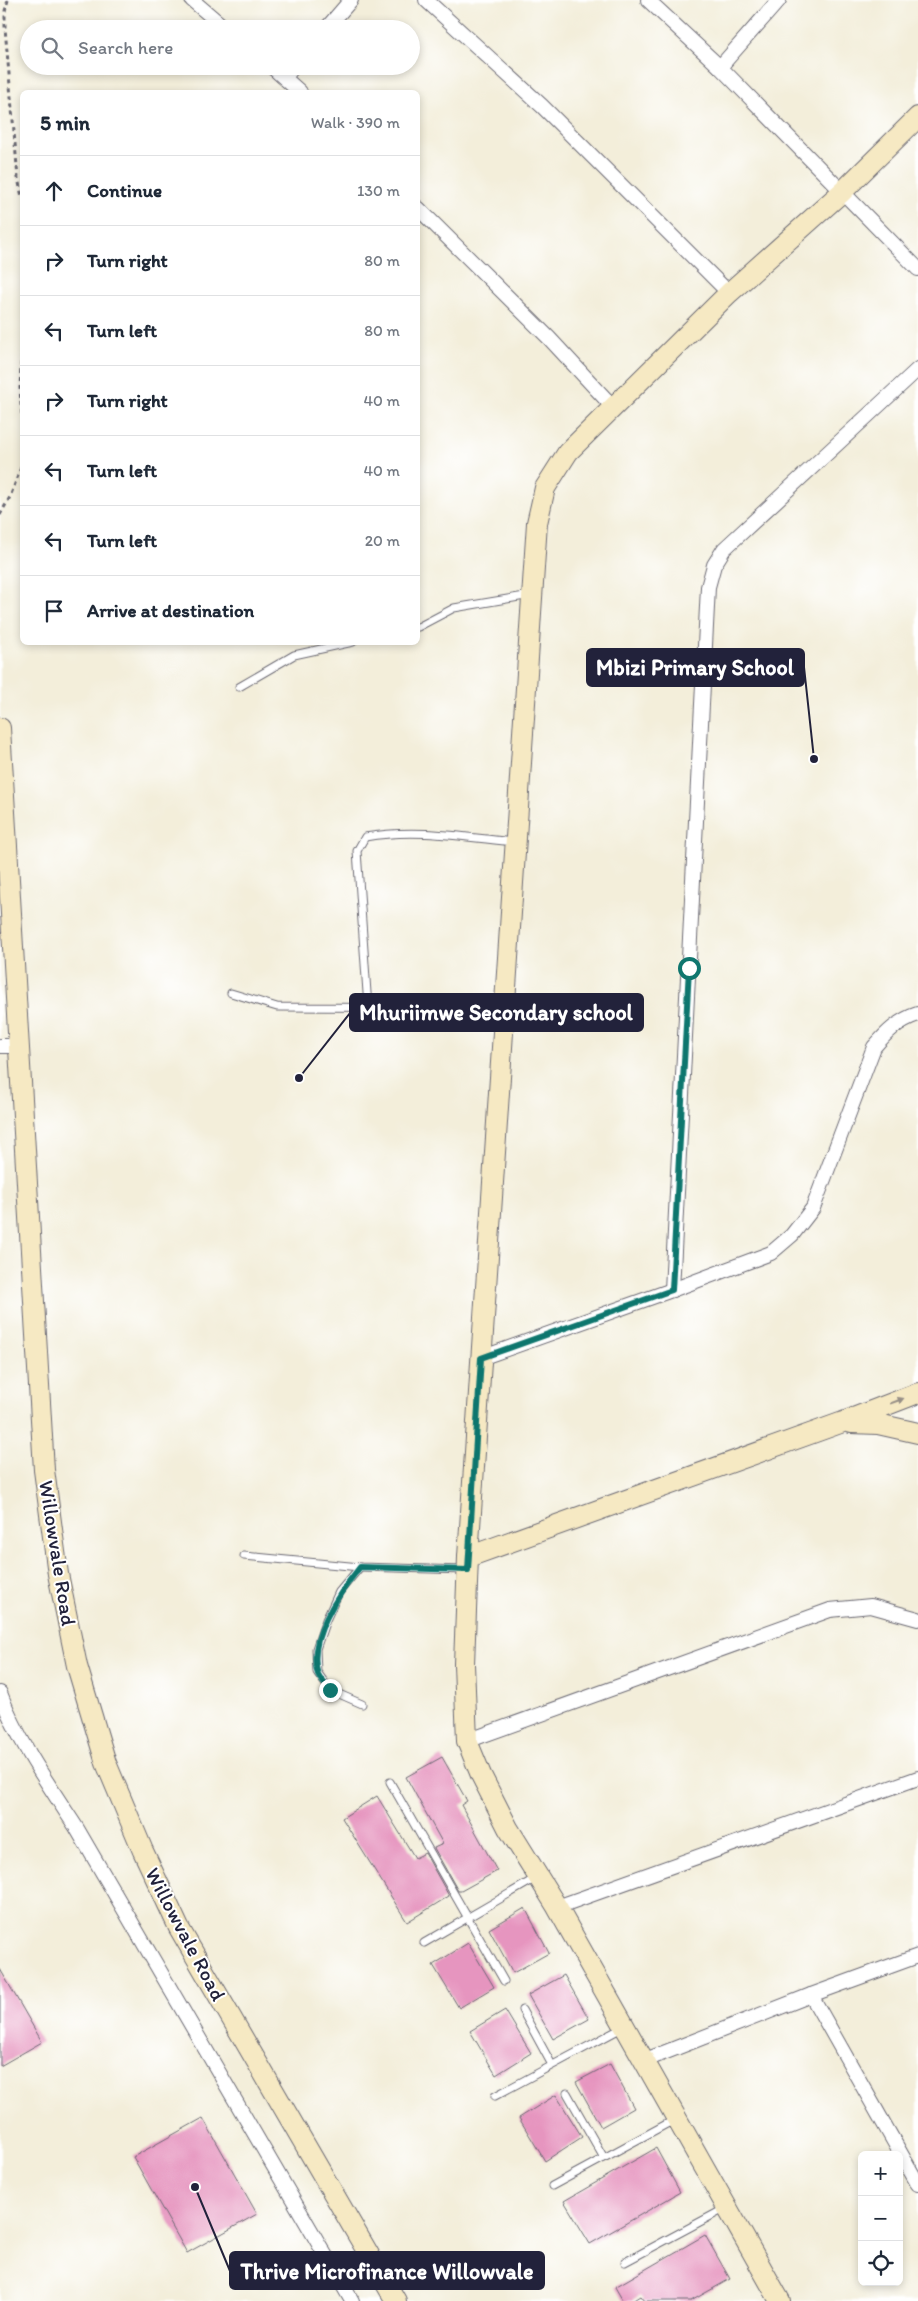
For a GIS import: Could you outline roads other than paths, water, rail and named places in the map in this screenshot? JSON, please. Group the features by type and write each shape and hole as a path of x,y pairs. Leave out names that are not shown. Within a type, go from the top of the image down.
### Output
{"street":[{"path":"192,0 215,20"},
{"path":"334,20 351,0"},
{"path":"426,0 542,106 729,293"},
{"path":"648,0 720,66 918,269"},
{"path":"720,66 779,0"},
{"path":"282,75 298,90"},
{"path":"778,2300 557,1907 508,1828 481,1776 467,1740 464,1664 468,1564 481,1358 536,523 545,488 568,452 613,407 729,293 842,192 918,117"},
{"path":"420,210 549,338 613,407"},
{"path":"672,1290 708,588 714,565 724,549 918,369"},
{"name":"Willowvale Road","path":"0,728 9,1046 44,1470 58,1574 82,1684 106,1763 143,1852 179,1928 396,2301"},
{"path":"481,1358 771,1253 792,1235 813,1208 874,1047 889,1030 907,1017 918,1014"},
{"path":"468,1564 918,1393"},
{"path":"842,1422 878,1424 918,1433"},
{"path":"467,1740 830,1610 871,1606 918,1620"},
{"path":"0,1693 10,1721 31,1758 81,1836 352,2301"},
{"path":"557,1907 918,1778"},
{"path":"643,2061 811,1995 918,1956"},
{"path":"811,1995 918,2184"}],"lane":[{"path":"420,626 454,608 532,595"},
{"path":"239,688 294,655 339,645"},
{"path":"368,1008 357,851 365,837 389,833 434,833 515,843"},
{"path":"231,993 277,1007 504,1008"},
{"path":"244,1556 360,1567 468,1564"},
{"path":"360,1567 339,1592 326,1620 316,1649 317,1672 330,1690 362,1704"},
{"path":"390,1782 469,1916 504,1981"},
{"path":"424,1943 538,1877"},
{"path":"522,2010 552,2065"},
{"path":"495,2096 624,2027"},
{"path":"567,2093 604,2158"},
{"path":"552,2186 676,2119"},
{"path":"625,2262 727,2208"}],"place":[{"name":"Mbizi Primary School","path":"814,759"},
{"name":"Mhuriimwe Secondary school","path":"299,1078"},
{"name":"Thrive Microfinance Willowvale","path":"195,2187"}]}
